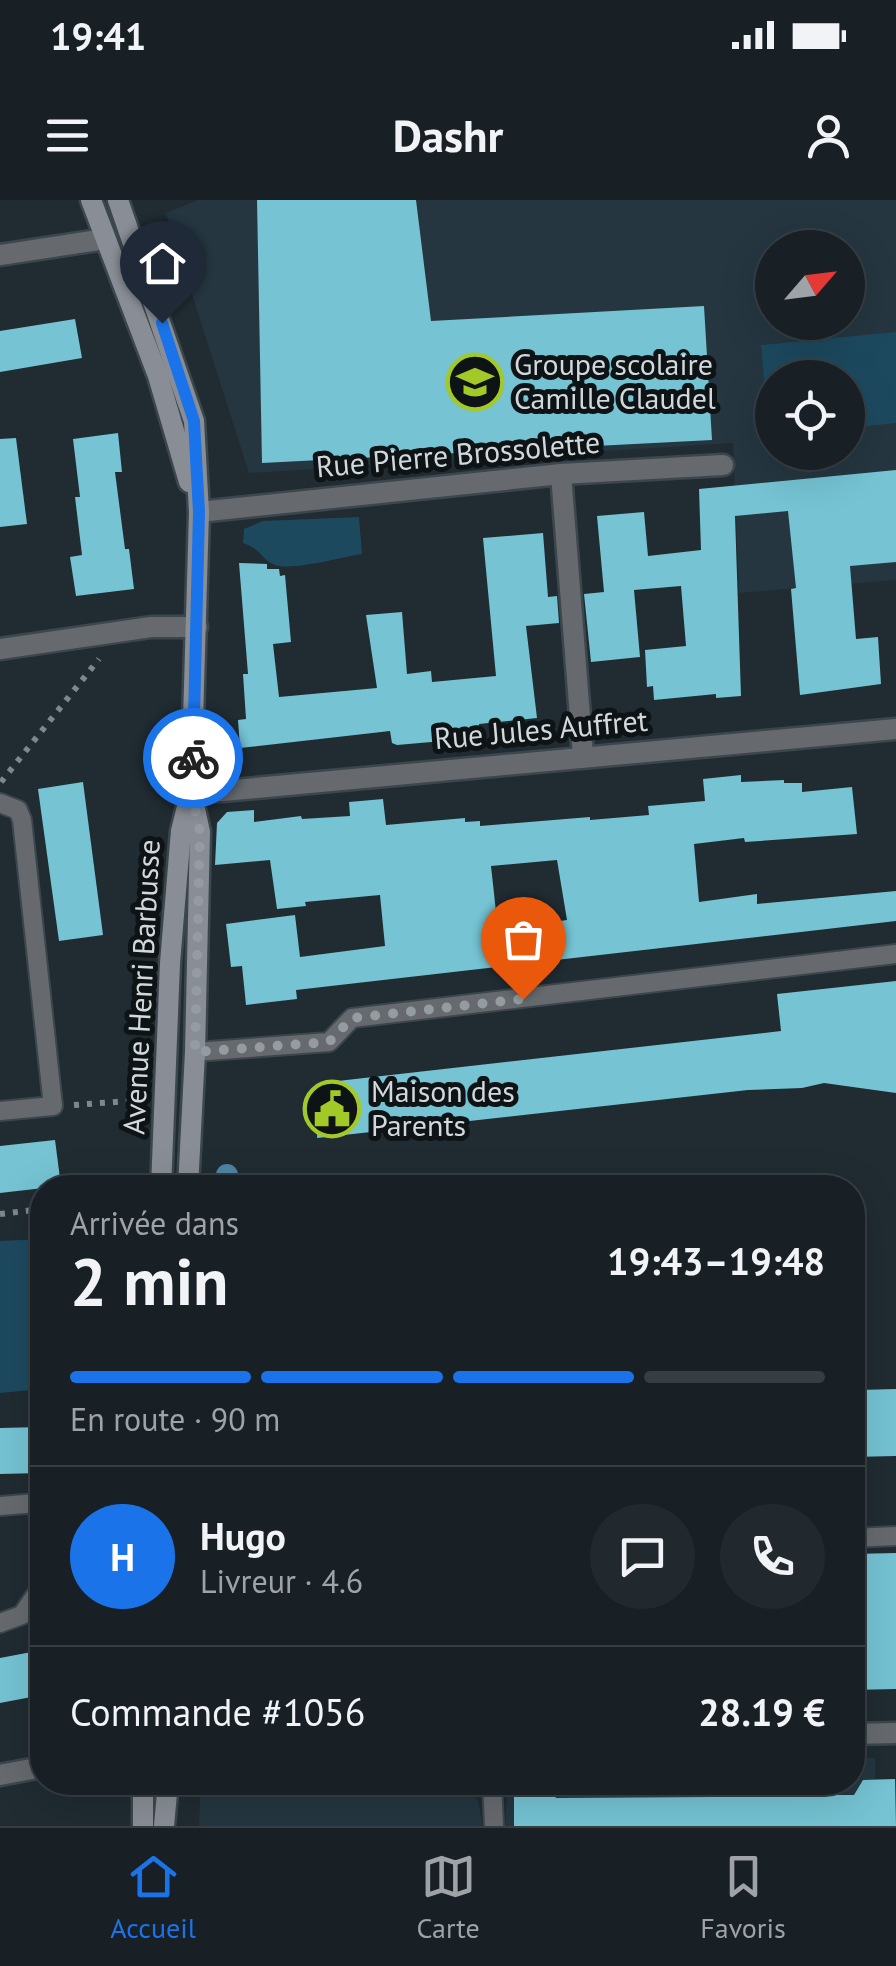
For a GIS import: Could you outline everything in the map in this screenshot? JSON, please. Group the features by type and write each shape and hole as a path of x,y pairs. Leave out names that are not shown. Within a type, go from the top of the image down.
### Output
{"street":[{"name":"Avenue Henri Barbusse","path":"91,200 158,376 199,512"},
{"name":"Avenue Henri Barbusse","path":"118,200 194,421 199,512 191,791 181,831 170,963 161,1175"},
{"path":"0,255 105,239"},
{"name":"Rue Pierre Brossolette","path":"199,512 561,474 723,465"},
{"path":"561,474 583,756"},
{"path":"0,649 151,627 197,627"},
{"name":"Rue Jules Auffret","path":"191,791 896,729"},
{"name":"Avenue Henri Barbusse","path":"189,1175 200,832 191,791"},
{"path":"865,1734 896,1733"},
{"path":"0,1775 30,1769"},
{"path":"143,1795 143,1826"},
{"path":"164,1826 167,1795"}],"lane":[{"path":"0,803 18,810 22,820 53,1106 0,1111"},
{"path":"195,1052 329,1042 352,1018 896,954"},
{"path":"0,1506 30,1504"},
{"path":"865,1537 896,1536"},
{"path":"0,1623 22,1614 30,1603"},
{"path":"493,1795 494,1826"}],"path":[{"path":"0,784 99,664 104,634"},
{"path":"53,1106 164,1098"},
{"path":"0,1214 30,1210"}],"shaded area":[{"name":"Groupe scolaire Camille Claudel","path":"198,200 896,200 896,580 739,593 733,443 249,473 166,213"},
{"path":"896,332 896,423 865,426 865,360 762,360 761,345 865,340 865,335"},
{"path":"359,517 362,554 283,566 270,563 243,543 244,529 263,521"},
{"path":"30,1240 30,1390 0,1393 0,1241"},
{"path":"865,1758 875,1758 875,1779 896,1779 896,1826 505,1826 507,1795 865,1795"},
{"path":"200,1795 474,1795 483,1826 199,1826"}],"building":[{"path":"257,200 416,200 431,321 704,306 712,440 262,463"},
{"path":"75,319 82,358 0,372 0,331"},
{"path":"118,433 122,472 115,472 134,589 76,596 70,557 82,555 73,439"},
{"path":"16,438 27,524 0,527 0,439"},
{"path":"896,470 896,562 850,566 856,639 878,637 881,684 800,695 788,511 735,516 741,696 716,698 716,694 654,700 653,686 647,687 645,650 686,646 681,586 634,590 640,657 591,662 584,594 604,592 597,516 644,512 648,556 701,550 699,489"},
{"path":"543,533 548,597 557,596 559,623 526,626 537,718 479,724 480,733 465,735 466,739 397,745 392,743 390,731 240,748 238,720 246,719 243,674 248,674 239,563 267,564 267,569 279,569 280,576 285,575 291,642 273,644 279,697 377,688 366,615 402,612 407,674 431,671 432,682 496,676 483,538"},
{"path":"741,775 741,782 784,780 802,783 802,792 852,787 857,834 694,844 699,902 757,894 757,904 896,891 896,921 296,990 297,999 246,1005 242,966 231,967 226,924 295,915 300,957 385,946 380,895 305,902 306,906 277,909 270,860 215,865 217,823 227,812 254,810 254,822 301,816 350,816 349,802 383,799 386,825 465,818 465,822 480,821 480,826 590,820 649,815 648,806 705,801 703,779","holes":["557,860 567,920 498,930 491,866"]},
{"path":"83,782 103,935 59,941 38,789"},
{"path":"896,981 896,1093 824,1083 317,1138 320,1083 781,1031 777,994"},
{"path":"55,1140 60,1175 30,1175 30,1190 0,1193 0,1146"},
{"path":"896,1389 896,1456 865,1457 865,1390"},
{"path":"30,1427 30,1473 0,1474 0,1428"},
{"path":"896,1553 896,1689 865,1690 865,1554"},
{"path":"30,1652 30,1697 0,1703 0,1658"},
{"path":"895,1779 896,1826 514,1826 514,1795 556,1798 865,1795 865,1780"}],"way so far":[{"path":"193,758 191,791 200,832 195,1052 329,1042 352,1018 523,999"}],"place":[{"name":"Groupe scolaire Camille Claudel","path":"475,382"},
{"name":"Maison des Parents","path":"332,1109"}],"route":[{"path":"162,323 194,421 199,512 193,758"}]}
